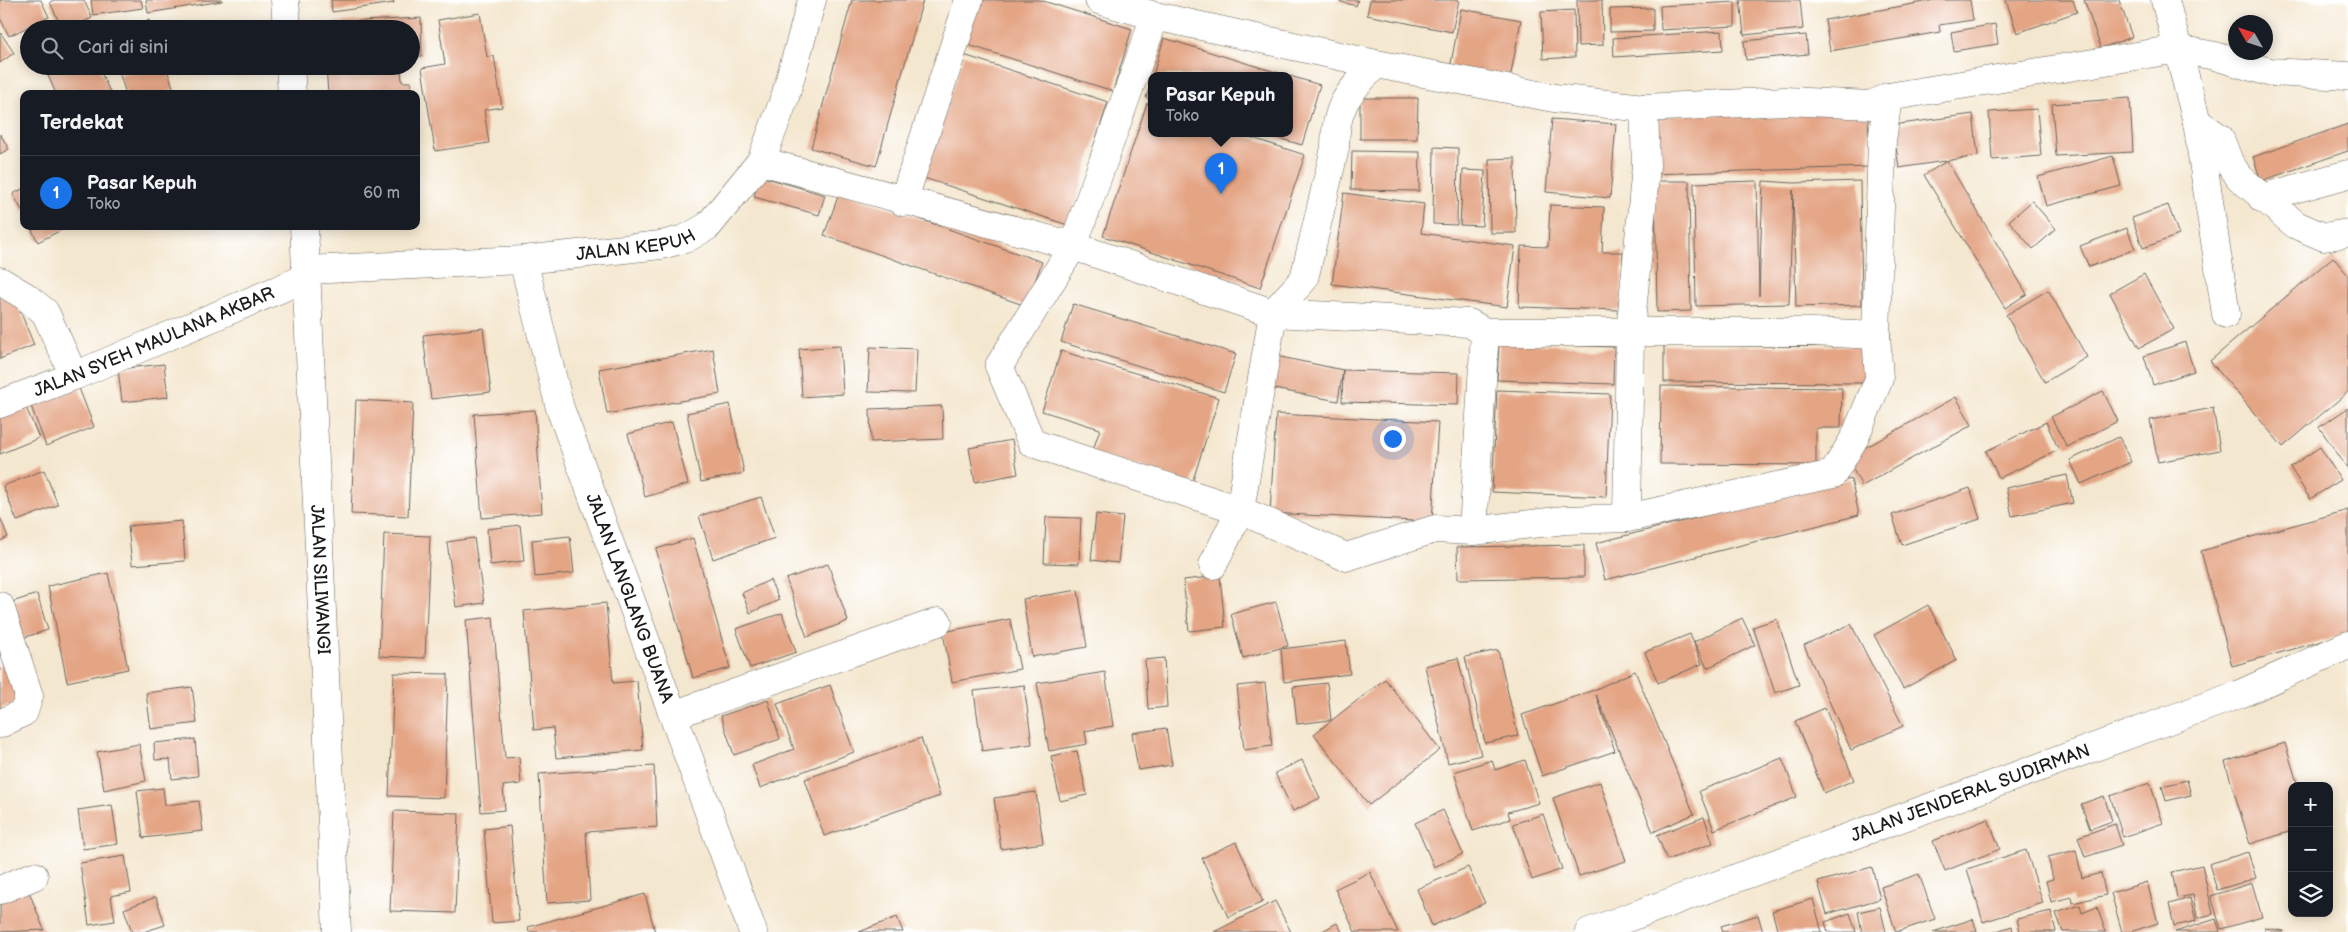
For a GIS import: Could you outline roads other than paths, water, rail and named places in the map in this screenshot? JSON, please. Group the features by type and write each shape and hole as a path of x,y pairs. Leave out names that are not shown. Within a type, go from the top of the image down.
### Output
{"street":[{"path":"284,0 286,20"},
{"name":"JALAN KEPUH","path":"307,272 523,260 661,245 685,239 708,226 759,165 785,98 812,0"},
{"path":"903,202 969,0"},
{"path":"1099,0 1155,16 1376,64 1554,98 1644,108 1785,100 1870,104 1888,97 2178,49 2215,56 2269,72 2348,76"},
{"path":"2165,0 2197,122 2226,314"},
{"path":"1155,16 1073,246 999,366 1032,443 1346,557 1435,529 1473,531 1565,520 1627,518 1833,474 1855,437 1879,379 1876,334 1882,141 1888,97"},
{"path":"1215,559 1237,519 1272,313 1304,279 1335,148 1335,126 1348,93 1376,64"},
{"path":"291,75 292,90"},
{"path":"1627,518 1630,333 1646,166 1644,108"},
{"path":"2197,122 2220,138 2229,162 2239,177 2296,225 2324,237 2348,233"},
{"path":"759,165 1073,246 1272,313 1469,323 1485,332 1812,332 1876,334"},
{"path":"2262,198 2348,174"},
{"name":"JALAN SILIWANGI","path":"304,230 337,932"},
{"name":"JALAN LANGLANG BUANA","path":"523,260 560,408 753,932"},
{"name":"JALAN SYEH MAULANA AKBAR","path":"0,404 74,376 307,272"},
{"path":"0,282 25,296 45,312 74,376"},
{"path":"1473,531 1485,332"},
{"path":"0,606 29,696 24,712 0,724"},
{"path":"674,715 938,622"},
{"name":"JALAN JENDERAL SUDIRMAN","path":"1589,932 2240,694 2348,645"},
{"path":"0,890 34,876"}],"place":[{"name":"Pasar Kepuh","path":"1221,194"}]}
